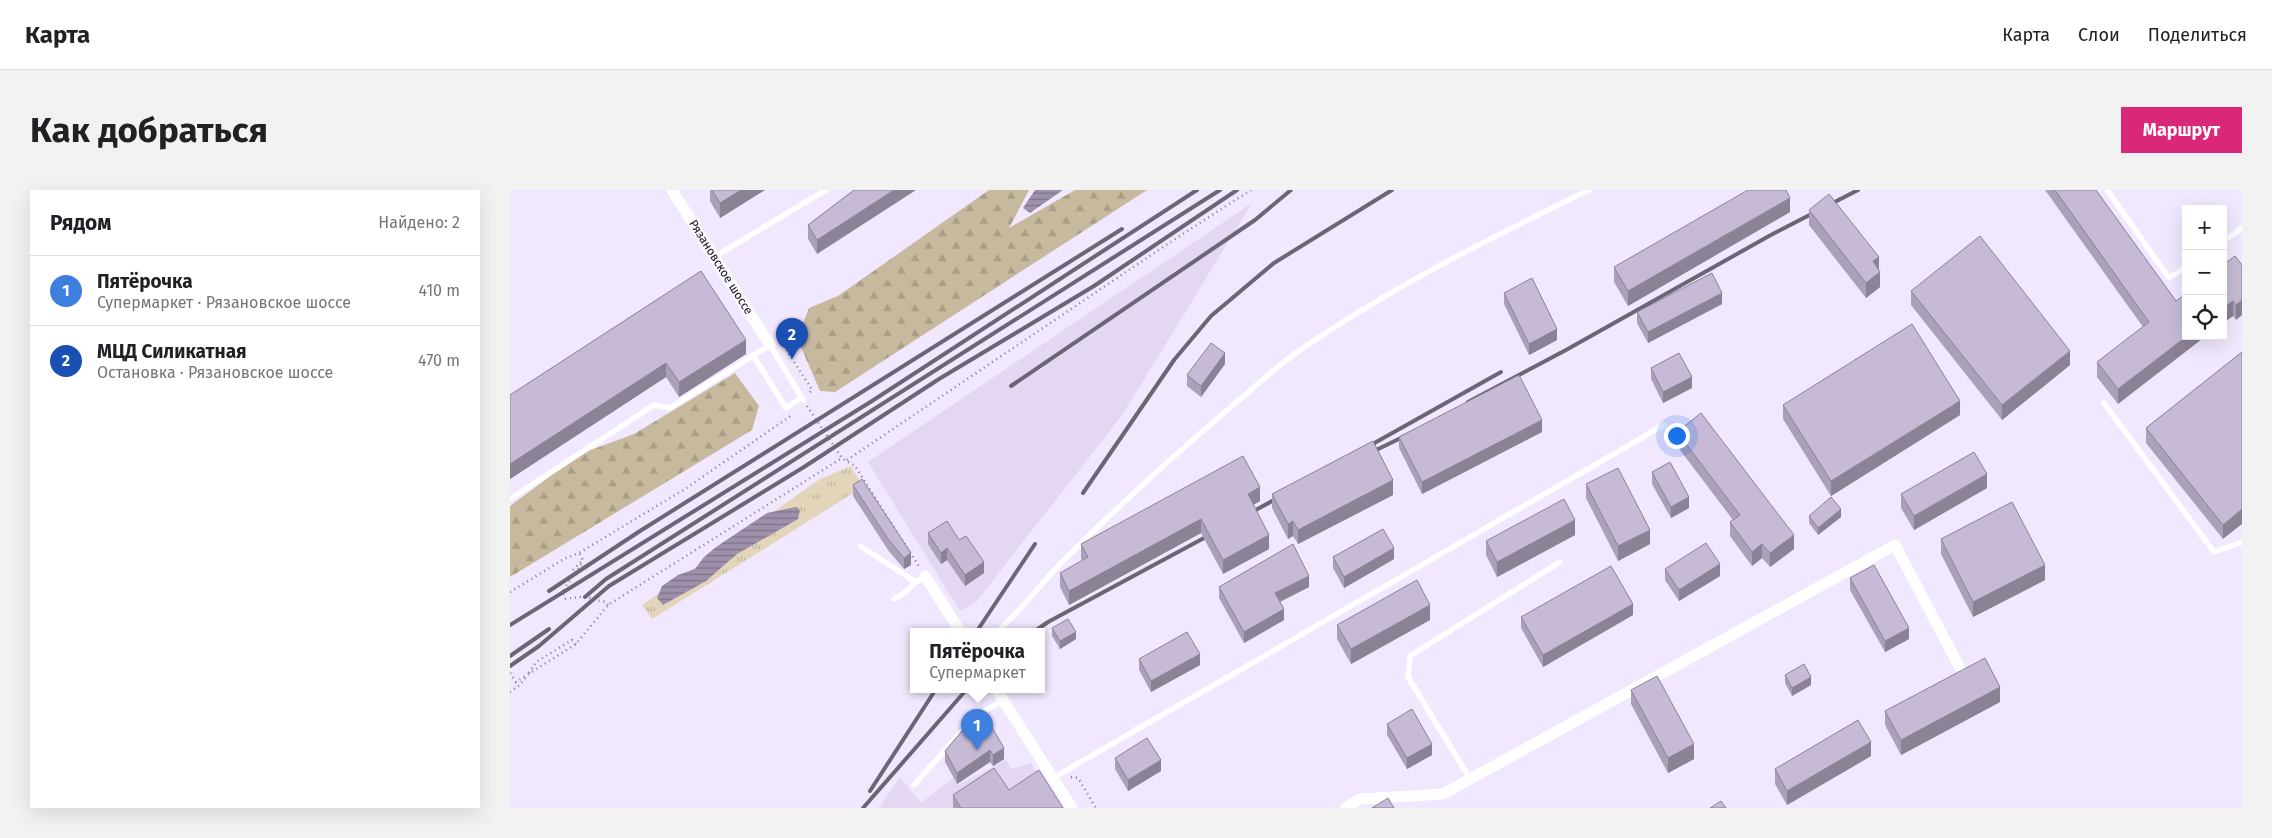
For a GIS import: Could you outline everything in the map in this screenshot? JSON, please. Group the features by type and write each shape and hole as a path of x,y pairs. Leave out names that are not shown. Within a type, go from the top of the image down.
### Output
{"street":[{"name":"Рязановское шоссе","path":"672,190 770,345"},
{"path":"1346,808 1360,799 1443,794 1895,544 1959,666"},
{"path":"920,579 958,628"},
{"path":"999,693 1055,776 1072,808"}],"lane":[{"path":"714,257 826,190"},
{"path":"1001,628 1016,615 1043,582 1103,521 1214,422 1295,354 1426,272 1470,248 1589,190"},
{"path":"2107,190 2169,278 2182,269"},
{"path":"2227,238 2242,228"},
{"path":"510,499 654,404 670,408 753,355 770,345 802,399 786,408 753,355"},
{"path":"2104,403 2214,552 2242,542"},
{"path":"1055,776 1664,425"},
{"path":"860,546 920,579 903,594 894,599"},
{"path":"1470,779 1408,677 1410,656 1560,562"},
{"path":"914,785 973,718 1003,700"}],"path":[{"path":"848,460 1172,241 1251,190"},
{"path":"510,592 564,559 579,554 686,489 789,419 802,399 842,458 855,466 920,579"},
{"path":"510,673 516,682 576,644 608,605 842,458"},
{"path":"562,596 563,591 578,572 582,563 583,560 579,554"},
{"path":"573,570 582,563"},
{"path":"565,599 587,596 593,600 606,602 608,605"},
{"path":"510,692 520,685 536,662 572,640 576,644"},
{"path":"1055,776 1078,778 1096,808"}],"shaded area":[{"path":"1035,190 1063,190 1030,213 1023,208"},
{"path":"1252,203 1123,414 976,602 960,611 868,462"},
{"path":"796,507 800,510 798,519 737,554 706,581 663,605 657,598 662,586 678,575 695,569 704,557 716,547 767,513"},
{"path":"1005,759 1012,769 1031,763 1059,808 879,808 900,777 921,803 953,778 958,785"}],"green space":[{"path":"989,190 1029,190 1009,228 1075,190 1147,190 835,392 820,391 797,338 809,308 838,296"},
{"path":"735,373 759,406 752,430 510,577 510,506 580,454 634,434"},
{"path":"851,466 863,487 652,619 642,605 820,479"}],"building":[{"path":"712,190 741,190 720,203"},
{"path":"854,190 894,190 817,240 808,225"},
{"path":"1748,190 1786,190 1790,198 1628,291 1614,267"},
{"path":"2055,190 2096,190 2176,301 2182,297 2182,340 2118,389 2097,362 2149,322"},
{"path":"1829,194 1879,257 1873,261 1880,272 1866,283 1809,210"},
{"path":"1980,236 2070,351 2002,405 1911,291"},
{"path":"2235,256 2242,265 2242,300 2236,305 2233,301 2227,305 2227,262"},
{"path":"701,271 746,340 679,382 666,363 510,464 510,395"},
{"path":"1712,273 1722,293 1648,332 1637,312"},
{"path":"1532,278 1557,329 1529,344 1504,293"},
{"path":"1912,324 1960,401 1831,481 1783,405"},
{"path":"1211,343 1225,353 1201,386 1187,375"},
{"path":"2242,352 2242,509 2223,525 2146,428"},
{"path":"1679,353 1692,377 1663,392 1651,368"},
{"path":"1519,375 1542,420 1422,482 1399,437"},
{"path":"1701,413 1794,535 1770,553 1762,544 1752,552 1730,522 1740,515 1677,432"},
{"path":"1373,441 1393,480 1298,530 1293,521 1288,524 1272,494"},
{"path":"1974,452 1987,474 1914,516 1901,494"},
{"path":"1243,456 1260,487 1248,494 1269,535 1223,560 1201,519 1069,591 1060,573 1088,557 1081,544"},
{"path":"1670,462 1689,497 1671,507 1652,472"},
{"path":"1618,468 1650,530 1618,546 1586,484"},
{"path":"862,479 911,553 904,558 888,539 853,485"},
{"path":"1831,497 1841,509 1818,528 1809,516"},
{"path":"1564,499 1575,520 1497,562 1486,541"},
{"path":"2012,502 2045,565 1973,602 1941,539"},
{"path":"947,521 959,540 966,536 984,562 965,575 947,548 941,553 928,533"},
{"path":"1383,529 1394,548 1344,577 1333,557"},
{"path":"1706,543 1720,564 1679,590 1665,569"},
{"path":"1293,544 1309,576 1275,593 1284,609 1244,632 1219,587"},
{"path":"1874,565 1909,628 1885,641 1850,578"},
{"path":"1611,566 1633,604 1543,655 1521,617"},
{"path":"1417,580 1430,605 1351,649 1337,625"},
{"path":"1068,619 1076,632 1060,641 1052,628"},
{"path":"1187,632 1200,654 1151,681 1139,659"},
{"path":"1985,658 2000,687 1901,740 1885,711"},
{"path":"1804,664 1811,677 1792,688 1785,675"},
{"path":"1657,676 1694,744 1668,758 1631,690"},
{"path":"1412,709 1432,744 1407,758 1387,724"},
{"path":"984,714 1004,748 993,755 990,750 957,773 945,751 973,718"},
{"path":"1858,720 1871,742 1787,791 1775,769"},
{"path":"1147,738 1161,760 1128,780 1115,758"},
{"path":"994,768 1009,790 1039,770 1063,808 961,808 953,795"},
{"path":"1388,798 1394,808 1372,808"},
{"path":"1721,801 1726,808 1710,808"}],"railway":[{"path":"510,625 872,401 1197,190"},
{"path":"585,597 606,579 1220,190"},
{"path":"510,666 539,646 609,586 804,467 939,379 1094,286 1237,190"},
{"path":"1011,386 1255,220 1291,190"},
{"path":"1083,493 1174,360 1211,316 1274,263 1392,190"},
{"path":"1468,402 1566,350 1769,236 1858,190"},
{"path":"549,591 640,531 1122,229"},
{"path":"1362,450 1501,372"},
{"path":"1366,455 1411,433"},
{"path":"1243,517 1285,494"},
{"path":"1039,628 1217,531"},
{"path":"979,628 1035,544"},
{"path":"510,656 549,629"},
{"path":"870,791 933,693"},
{"path":"863,808 964,693"}],"place":[{"name":"МЦД Силикатная","path":"792,359"},
{"name":"Пятёрочка","path":"977,750"}]}
